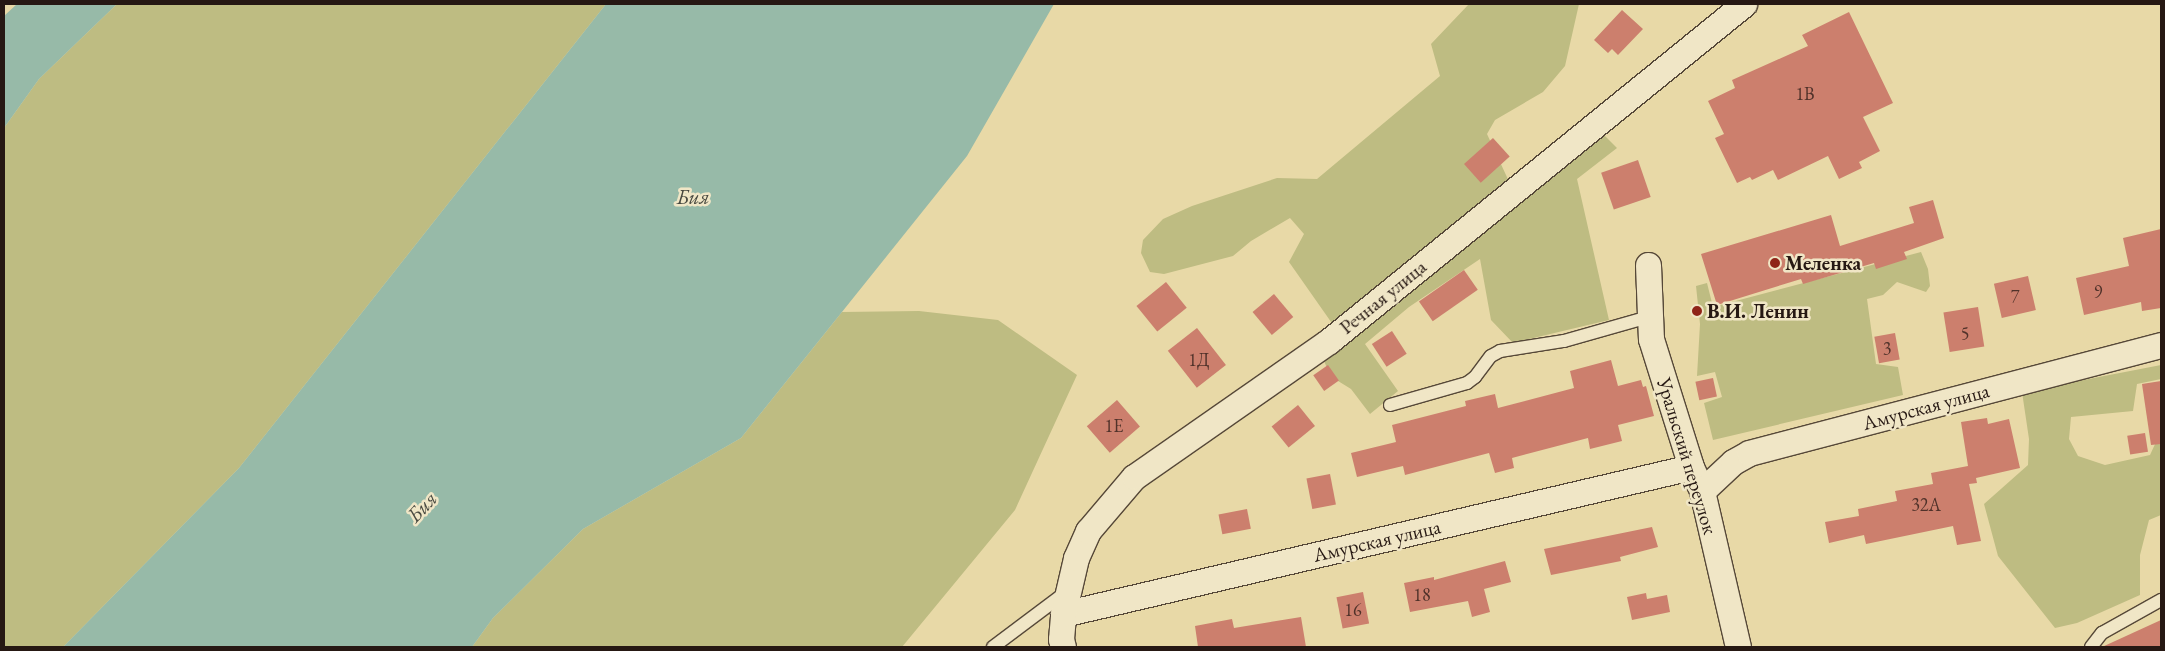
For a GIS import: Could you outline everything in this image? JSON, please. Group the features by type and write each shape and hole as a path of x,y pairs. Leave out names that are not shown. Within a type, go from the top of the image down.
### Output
{"street":[{"name":"Речная улица","path":"1063,647 1061,639 1063,614 1076,558 1088,532 1134,477 1329,341 1744,4"},
{"name":"Уральский переулок","path":"1648,265 1648,317 1651,340 1691,468 1702,491 1738,647"},
{"name":"Амурская улица","path":"1702,491 1733,462 1749,453 2161,345"},
{"name":"Амурская улица","path":"1063,614 1691,468"}],"lane":[{"path":"1390,405 1467,383 1475,377 1491,356 1500,351 1564,341 1648,317"},
{"path":"993,647 1034,618 1068,589"},
{"path":"2091,647 2102,634 2161,600"}],"shaded area":[{"path":"117,4 606,4 239,468 63,647 4,647 4,128 39,79"},
{"path":"1469,4 1579,4 1565,66 1543,92 1495,120 1487,134 1512,188 1336,329 1289,262 1304,234 1290,218 1251,241 1233,256 1164,274 1150,272 1141,253 1143,240 1163,219 1192,206 1277,178 1317,179 1440,76 1431,44"},
{"path":"1599,130 1617,148 1577,179 1609,320 1513,343 1491,320 1480,259 1409,307 1365,344 1398,391 1370,414 1351,389 1330,376 1323,358"},
{"path":"1921,252 1928,269 1930,286 1926,292 1897,282 1883,295 1867,299 1876,364 1898,367 1903,395 1713,440 1704,403 1722,397 1715,372 1697,376 1700,324 1696,286 1707,283 1713,307"},
{"path":"919,311 998,320 1077,375 1015,510 902,647 472,647 493,618 583,529 741,438 842,312"},
{"path":"2161,365 2161,379 2137,384 2133,411 2071,417 2069,439 2078,456 2105,465 2150,455 2156,442 2161,441 2161,515 2149,520 2140,555 2140,595 2077,623 2055,628 1998,556 1984,504 2028,465 2029,439 2022,392"}],"water":[{"path":"17,4 117,4 39,79 4,128 4,16"},
{"name":"Бия","path":"606,4 1054,4 967,156 741,438 583,529 493,618 472,647 63,647 239,468"}],"building":[{"path":"1622,10 1643,29 1618,55 1612,49 1608,53 1594,40"},
{"path":"1849,12 1893,103 1863,117 1880,151 1859,162 1862,168 1839,179 1828,156 1778,180 1773,170 1752,180 1750,177 1737,183 1715,138 1724,134 1708,101 1735,88 1732,80 1808,46 1802,35"},
{"path":"1493,138 1510,157 1481,183 1464,164"},
{"path":"1638,160 1651,197 1614,210 1601,173"},
{"name":"Меленка","path":"1933,200 1944,238 1904,252 1907,259 1876,269 1874,263 1803,284 1801,279 1717,305 1701,254 1831,215 1840,246 1914,223 1909,207"},
{"path":"2161,229 2161,308 2142,311 2141,302 2084,315 2076,278 2129,266 2123,238"},
{"path":"1464,270 1478,290 1433,321 1419,302"},
{"path":"2028,276 2036,310 2002,318 1994,284"},
{"path":"1166,282 1187,308 1157,332 1136,306"},
{"path":"1274,294 1293,317 1272,335 1253,312"},
{"path":"1978,307 1984,347 1950,352 1943,312"},
{"path":"1197,328 1226,365 1197,388 1168,351"},
{"path":"1392,331 1407,354 1387,367 1372,344"},
{"path":"1895,333 1900,360 1879,363 1874,337"},
{"path":"1611,360 1618,386 1641,380 1643,387 1646,386 1654,416 1618,425 1622,441 1590,449 1588,438 1512,458 1514,468 1495,473 1489,453 1405,475 1403,466 1357,477 1351,453 1396,442 1392,425 1466,406 1465,401 1495,394 1498,408 1574,388 1570,371"},
{"path":"1328,365 1339,381 1324,391 1313,375"},
{"path":"1713,378 1717,397 1699,400 1695,382"},
{"path":"2161,381 2161,444 2151,445 2142,384"},
{"path":"1117,400 1140,426 1110,453 1087,426"},
{"path":"1298,405 1315,426 1289,447 1272,426"},
{"path":"1987,418 1988,424 2009,419 2020,468 1976,478 1977,483 1969,484 1981,541 1957,545 1953,526 1866,544 1864,535 1829,543 1825,522 1859,516 1858,509 1897,501 1895,491 1933,484 1931,473 1968,466 1961,422"},
{"path":"2145,433 2148,452 2130,455 2127,436"},
{"path":"1330,474 1336,504 1312,509 1306,479"},
{"path":"1247,509 1251,529 1222,534 1219,515"},
{"path":"1652,527 1658,547 1620,557 1621,561 1551,575 1544,549"},
{"path":"1505,561 1511,582 1484,589 1490,612 1472,617 1468,601 1410,612 1404,583 1434,577 1434,580"},
{"path":"1363,592 1369,623 1343,629 1336,597"},
{"path":"1646,593 1647,599 1667,595 1670,612 1632,620 1627,597"},
{"path":"1301,617 1306,647 1198,647 1195,626 1232,619 1234,628"},
{"path":"2161,620 2161,647 2102,647"}],"place":[{"name":"Меленка","path":"1775,263"},
{"name":"В.И. Ленин","path":"1697,311"}]}
